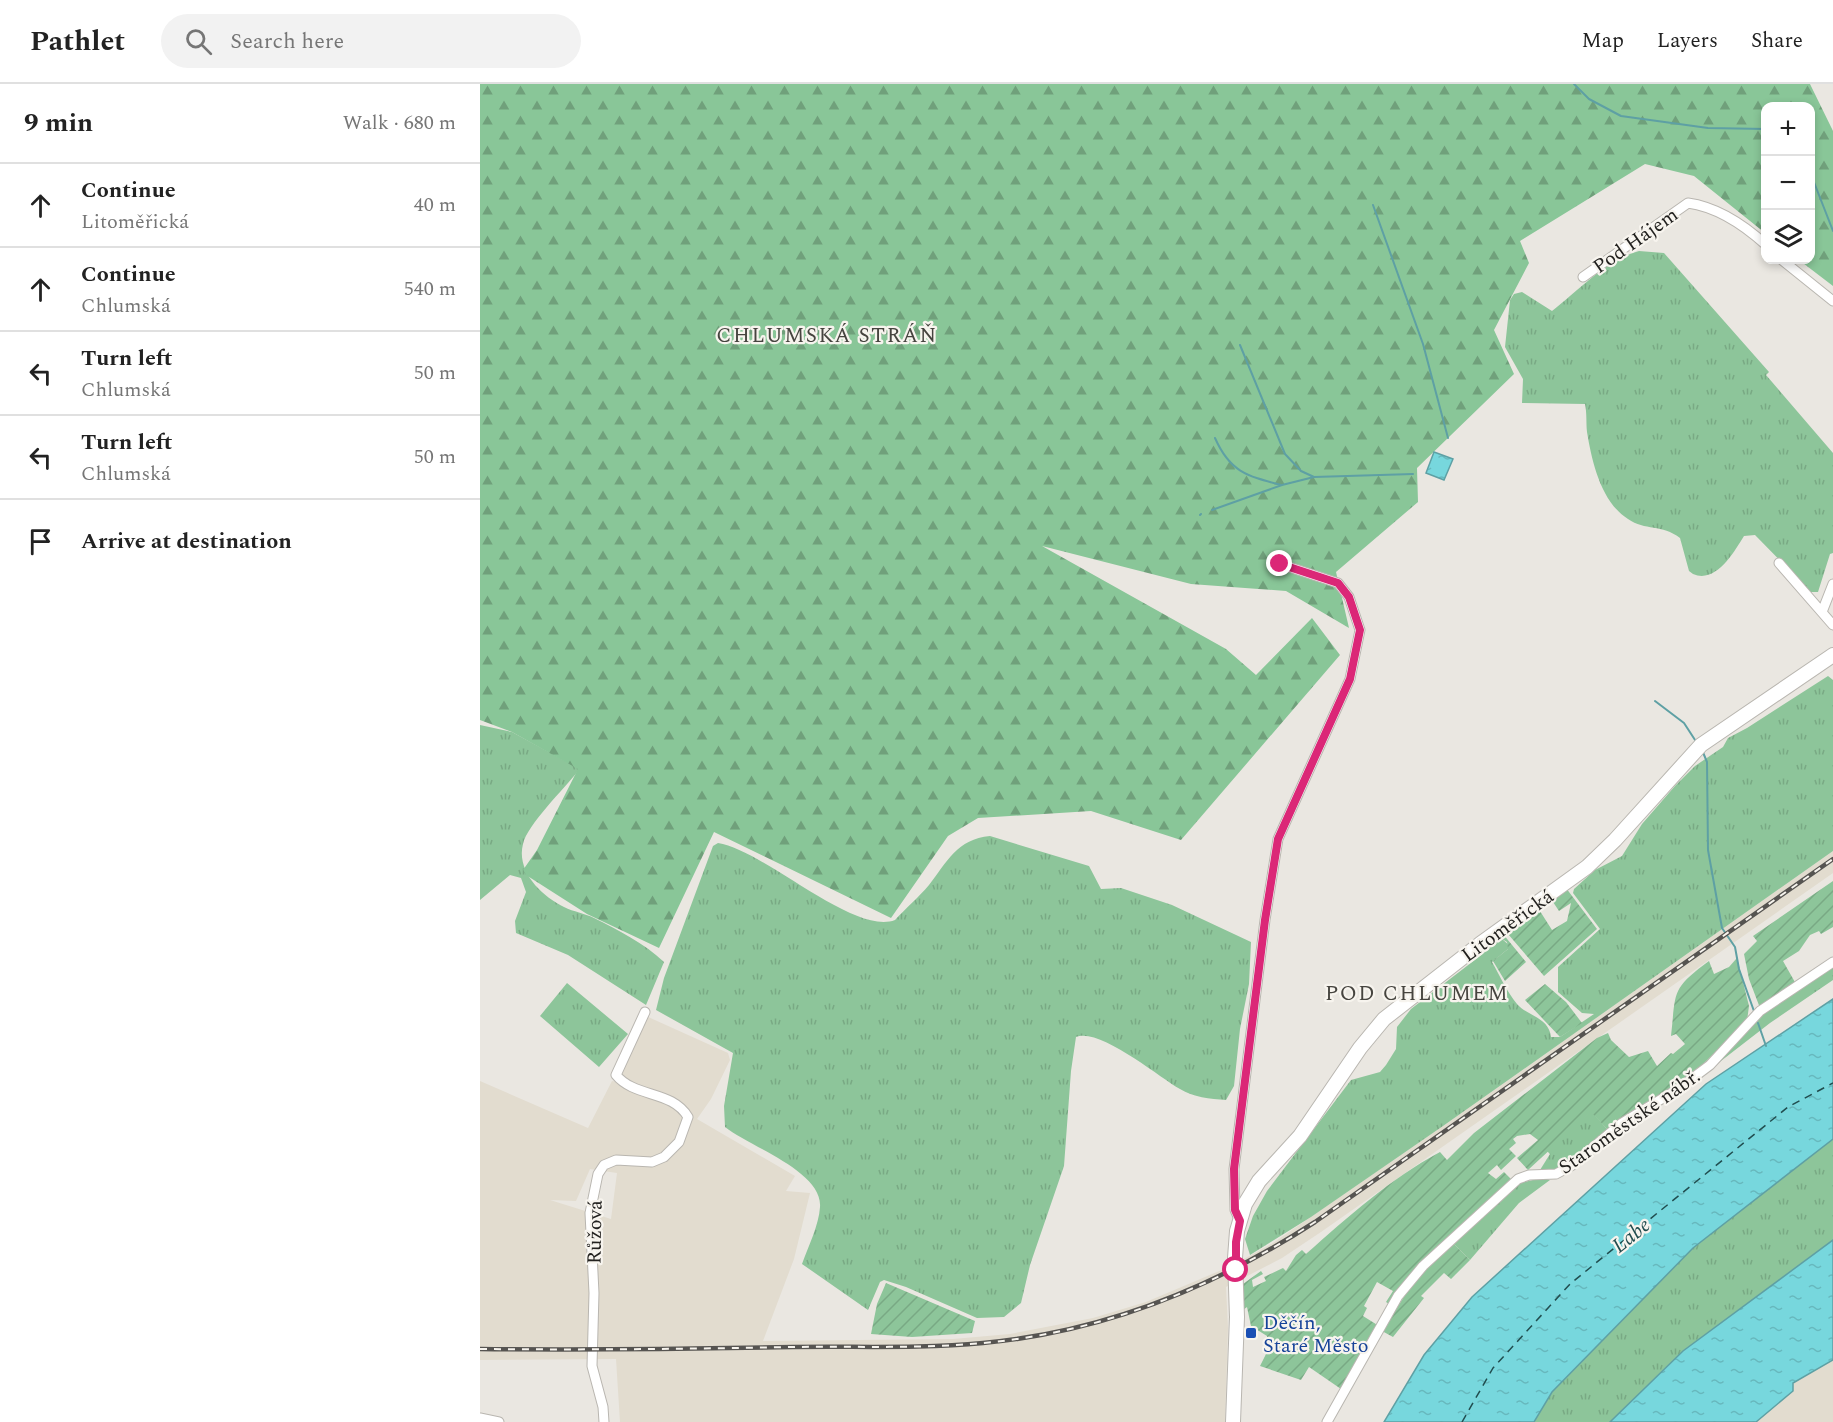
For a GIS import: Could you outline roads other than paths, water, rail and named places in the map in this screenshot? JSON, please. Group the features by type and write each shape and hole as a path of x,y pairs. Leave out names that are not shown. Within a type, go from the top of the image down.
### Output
{"main road":[{"name":"Litoměřická","path":"1233,1422 1237,1317 1235,1258 1240,1221 1254,1188 1300,1136 1360,1048 1384,1019 1480,944 1587,867 1699,748 1833,655"}],"street":[{"name":"Pod Hájem","path":"1583,277 1688,203 1702,205 1723,215 1748,229 1761,241"},
{"path":"1787,264 1833,301"},
{"path":"1779,563 1833,625"},
{"path":"1240,1221 1235,1210 1234,1169 1265,920 1278,839 1350,679 1360,630 1349,597 1338,583 1280,564"},
{"path":"1822,612 1833,584"},
{"name":"Staroměstské nábř.","path":"1327,1422 1398,1296 1423,1266 1518,1179 1529,1175 1556,1174 1571,1166 1622,1123 1678,1089 1710,1065 1760,1011 1833,962"},
{"name":"Růžová","path":"604,1422 603,1407 592,1366 594,1293 590,1213 598,1174 603,1165 616,1160 652,1162 664,1157 679,1142 688,1117 683,1108 664,1098 624,1086 616,1075 645,1011"},
{"path":"480,1418 499,1422"}],"water":[{"path":"1434,452 1453,459 1444,480 1426,473"},
{"name":"Labe","path":"1833,999 1833,1139 1693,1248 1552,1392 1534,1422 1384,1422 1424,1355 1472,1297 1706,1084"},
{"path":"1833,1240 1833,1360 1793,1383 1793,1391 1756,1422 1610,1422 1683,1351"}],"waterway":[{"path":"1574,84 1589,99 1621,116 1708,128 1761,129"},
{"path":"1815,185 1833,231"},
{"path":"1373,205 1423,344 1448,438"},
{"path":"1240,345 1285,454 1301,471 1314,477"},
{"path":"1215,438 1227,458 1241,471 1258,479 1281,485"},
{"path":"1212,510 1282,485 1314,477 1413,474"},
{"path":"1655,701 1684,723 1697,743"},
{"path":"1702,750 1707,762 1708,850 1722,928 1735,947 1739,969 1755,1014"},
{"path":"1758,1023 1766,1046"}],"railway":[{"path":"480,1349 959,1345 1072,1329 1156,1303 1237,1267 1315,1222 1833,859"}],"place":[{"name":"Děčín, Staré Město","path":"1251,1333"}],"district":[{"name":"CHLUMSKÁ STRÁŇ","path":"827,335"},
{"name":"POD CHLUMEM","path":"1417,993"}]}
